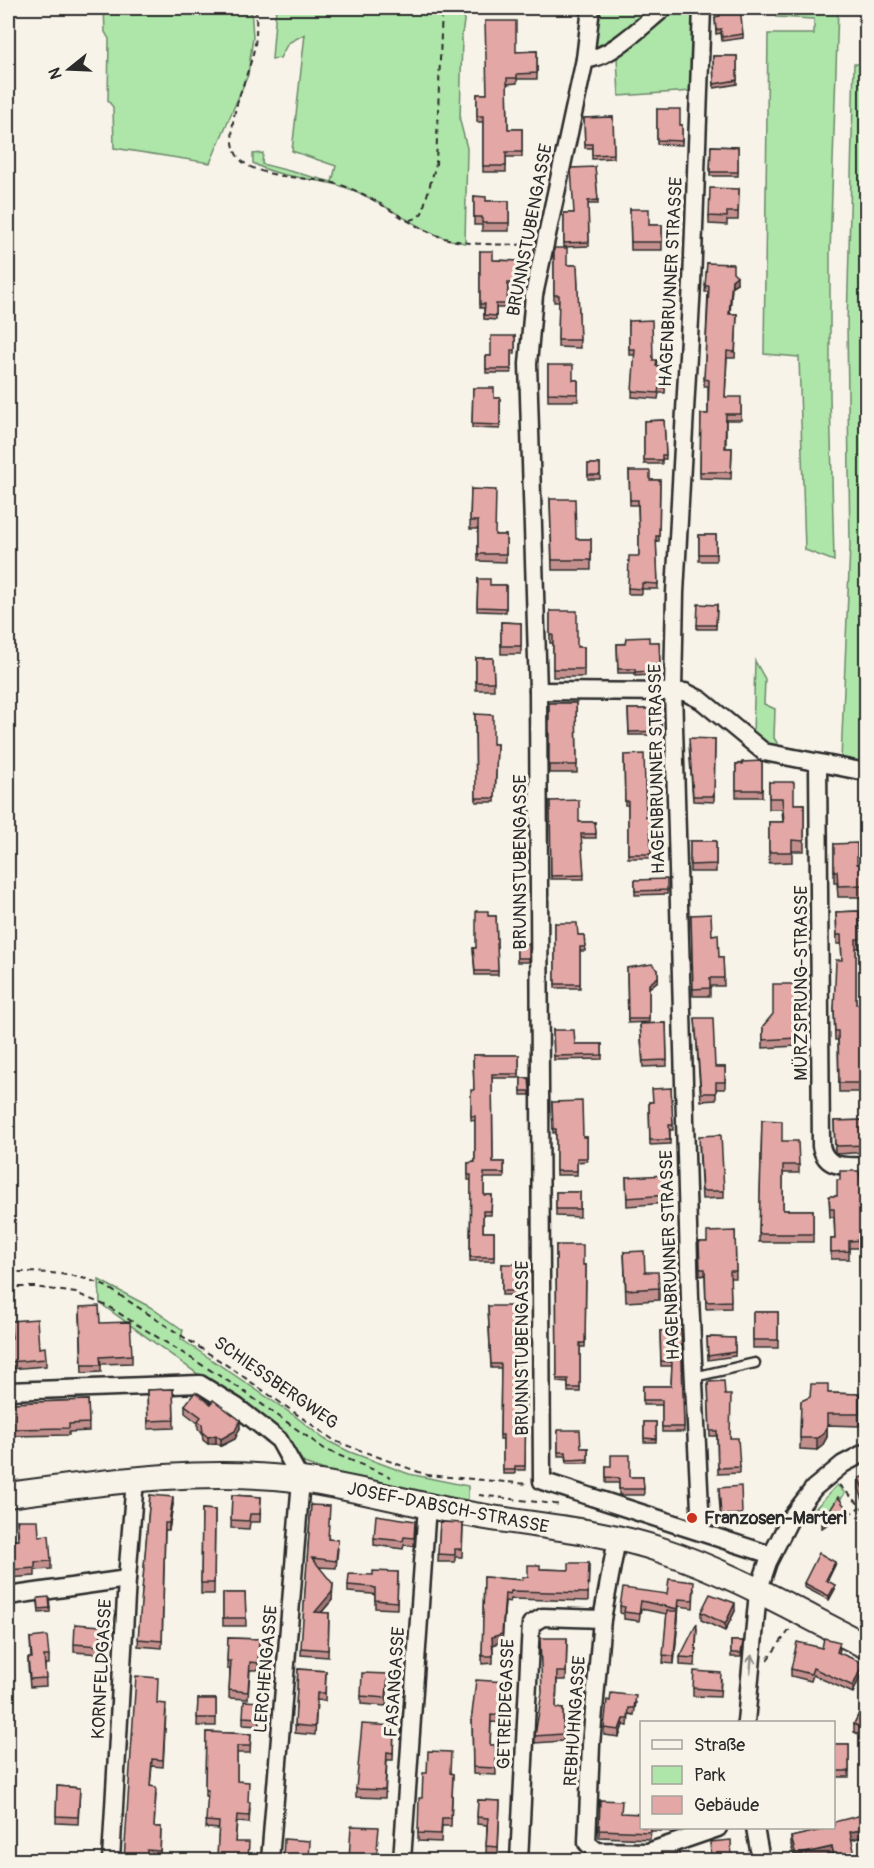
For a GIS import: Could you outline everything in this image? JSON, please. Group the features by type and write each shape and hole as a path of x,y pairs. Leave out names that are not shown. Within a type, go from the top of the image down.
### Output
{"main road":[{"name":"JOSEF-DABSCH-STRASSE","path":"8,1495 135,1480 228,1475 300,1480 427,1506 617,1539 681,1557 867,1646"}],"street":[{"name":"BRUNNSTUBENGASSE","path":"542,1481 538,692 528,364 534,295 585,59 591,8"},
{"path":"585,59 593,60 606,53 664,8"},
{"name":"HAGENBRUNNER STRASSE","path":"701,1530 694,1377 674,690 678,537 692,284 702,8"},
{"path":"538,692 674,690 685,692 701,700 764,752 867,771"},
{"name":"MÜRZSPRUNG-STRASSE","path":"819,763 821,1146 827,1160 833,1164 867,1166"},
{"path":"8,1391 200,1384 237,1407 279,1440 300,1480"},
{"path":"746,1721 758,1592 771,1555 790,1519 814,1488 846,1462 867,1452"},
{"name":"KORNFELDGASSE","path":"111,1860 127,1578 135,1480"},
{"name":"LERCHENGASSE","path":"270,1860 300,1480"},
{"path":"542,1481 701,1530 771,1555"},
{"name":"FASANGASSE","path":"402,1860 427,1506"},
{"name":"REBHUHNGASSE","path":"617,1539 602,1619 591,1746 587,1843 597,1851 648,1856"},
{"path":"8,1596 127,1578"},
{"name":"GETREIDEGASSE","path":"519,1860 531,1624 543,1617 602,1619"},
{"path":"648,1856 713,1829"},
{"path":"755,1829 761,1860"}],"lane":[{"path":"694,1377 755,1363"}],"path":[{"path":"256,8 255,43 234,129 234,148 239,160 250,169 332,182 354,190 441,237 465,243 545,246"},
{"path":"408,220 417,218 422,213 436,164 442,8"},
{"name":"SCHIESSBERGWEG","path":"8,1272 50,1272 79,1277 107,1287 231,1368 329,1437 373,1457 420,1473 447,1479 525,1485 542,1481"},
{"path":"8,1287 35,1287 76,1293 110,1307 239,1388 326,1450 349,1462 400,1480"},
{"path":"837,1484 863,1508 866,1516"},
{"path":"474,1495 565,1505"},
{"path":"848,1515 860,1507"},
{"path":"767,1660 801,1614"}],"green space":[{"path":"104,8 251,8 253,37 248,75 210,163 114,148 113,107 108,101 109,39 105,32"},
{"path":"276,8 470,8 465,14 462,35 460,121 467,148 465,243 450,240 421,227 350,189 276,173 253,163 253,154 263,153 262,164 332,182 336,166 292,151 305,34 288,43 280,58 272,59"},
{"path":"598,8 653,8 606,46 596,48 594,43"},
{"path":"677,8 695,8 692,91 619,96 617,57 620,52"},
{"path":"776,8 838,8 830,254 830,397 834,561 805,550 799,357 764,354 768,34 814,34 814,19 776,17"},
{"path":"854,64 866,64 866,765 841,760 850,546 847,324"},
{"path":"755,661 765,679 764,704 775,709 774,738 779,746 804,750 805,755 768,746 753,736"},
{"path":"99,1280 150,1307 183,1330 181,1339 295,1416 324,1439 350,1452 409,1474 468,1486 468,1509 362,1483 304,1463 287,1439 100,1303"},
{"path":"837,1485 845,1493 829,1516 812,1512"}],"building":[{"path":"718,8 740,8 743,34 722,37 721,29 716,30 715,17 720,16"},
{"path":"485,21 516,21 516,52 537,51 537,73 517,74 517,78 507,78 508,129 522,129 522,152 506,152 506,166 483,166 483,116 477,116 477,94 487,94"},
{"path":"713,56 737,56 737,80 714,84"},
{"path":"657,109 680,109 682,141 657,140"},
{"path":"613,117 614,154 592,155 592,144 585,144 584,118"},
{"path":"711,146 738,147 738,172 710,172"},
{"path":"595,167 598,200 588,201 589,242 564,243 564,213 574,213 571,168"},
{"path":"710,188 739,189 738,212 727,212 727,217 709,216"},
{"path":"474,196 486,197 486,201 509,201 509,223 482,223 482,217 474,217"},
{"path":"630,209 649,209 649,225 662,225 662,242 631,242"},
{"path":"554,248 567,248 567,265 577,265 580,340 558,340 559,295 554,295"},
{"path":"480,251 493,251 493,260 520,261 520,283 508,283 507,304 496,304 496,316 484,315 485,304 480,304"},
{"path":"707,263 733,264 733,272 737,276 732,280 729,314 737,314 735,352 727,351 725,397 741,397 741,414 726,414 725,448 732,448 731,472 700,472 701,414 708,414 709,380 704,379 709,286 705,286"},
{"path":"652,320 653,360 657,360 656,366 667,366 665,388 659,387 658,393 632,391 635,349 629,349 629,321"},
{"path":"491,336 515,336 515,350 511,350 511,369 486,369 486,356 491,356"},
{"path":"548,365 573,365 573,380 578,380 578,394 548,393"},
{"path":"473,388 494,388 494,398 500,398 500,425 472,424"},
{"path":"664,420 666,455 662,455 662,460 644,460 644,421"},
{"path":"588,464 600,464 600,475 588,475"},
{"path":"629,471 650,471 650,480 660,480 659,536 656,536 658,584 642,583 642,589 628,588 629,556 639,556 638,500 630,500"},
{"path":"471,489 496,490 495,535 506,535 506,554 478,554 478,521 470,521"},
{"path":"550,499 575,499 576,539 591,539 591,560 552,560"},
{"path":"699,535 716,535 716,554 699,554"},
{"path":"478,579 490,579 490,585 506,585 506,608 477,607"},
{"path":"698,604 717,605 716,625 697,625"},
{"path":"550,611 577,611 577,647 584,647 584,669 553,669"},
{"path":"501,622 521,623 521,646 501,646"},
{"path":"649,637 649,642 659,642 660,664 652,665 652,671 635,672 635,669 618,669 617,644 625,644 626,638"},
{"path":"476,658 493,658 494,682 476,682"},
{"path":"549,703 576,703 577,765 549,765"},
{"path":"628,709 661,709 661,731 629,732"},
{"path":"475,714 493,715 493,744 497,744 495,798 476,798"},
{"path":"689,738 715,739 714,796 693,796"},
{"path":"644,754 646,817 650,817 651,854 628,854 628,801 625,801 624,755"},
{"path":"762,761 762,790 736,790 736,764"},
{"path":"769,782 794,782 794,804 804,804 804,841 792,840 792,852 769,852 769,822 784,822 782,798 769,798"},
{"path":"579,800 579,822 595,822 596,834 581,834 584,875 551,876 550,801"},
{"path":"690,841 716,841 716,864 690,865"},
{"path":"857,843 857,864 865,864 866,885 838,886 837,871 834,871 834,844"},
{"path":"667,879 667,890 635,891 635,880"},
{"path":"476,911 488,911 488,916 496,916 498,971 475,971 473,948 476,948"},
{"path":"859,911 860,939 856,939 856,1004 862,1004 864,1071 862,1071 862,1083 839,1083 838,1031 835,1031 834,1008 836,960 842,960 841,935 837,935 836,912"},
{"path":"711,914 712,935 718,934 719,957 723,957 724,978 710,978 710,988 693,989 691,915"},
{"path":"555,923 577,923 578,935 584,935 585,947 580,947 580,984 555,984"},
{"path":"517,944 529,944 529,958 517,958"},
{"path":"652,964 658,970 658,977 649,984 649,1019 628,1019 627,968"},
{"path":"773,984 802,984 803,1005 796,1006 796,1038 763,1040 763,1026 773,1014"},
{"path":"695,1018 713,1018 715,1067 725,1067 725,1082 716,1082 716,1093 701,1093"},
{"path":"666,1023 667,1060 643,1061 640,1024"},
{"path":"553,1030 574,1030 575,1044 602,1044 602,1055 554,1056"},
{"path":"473,1055 519,1055 519,1074 492,1074 493,1162 504,1162 504,1173 484,1173 484,1195 492,1195 491,1211 483,1211 483,1232 494,1232 494,1257 470,1257 471,1175 468,1175 468,1163 475,1162 475,1116 471,1116 471,1090 474,1090"},
{"path":"521,1078 529,1078 530,1091 521,1091"},
{"path":"671,1088 673,1125 669,1125 670,1140 650,1140 649,1102 653,1102 652,1089"},
{"path":"582,1101 583,1137 587,1137 587,1158 577,1158 577,1171 556,1171 556,1129 553,1129 552,1102"},
{"path":"762,1120 782,1121 782,1141 798,1141 799,1165 783,1165 783,1210 813,1210 813,1234 759,1234"},
{"path":"867,1120 867,1145 838,1146 835,1144 834,1121"},
{"path":"721,1135 724,1191 702,1191 699,1136"},
{"path":"840,1171 859,1171 863,1192 860,1192 862,1240 849,1241 849,1251 831,1252 831,1239 835,1239 834,1209 830,1209 829,1196 837,1196 837,1180 840,1180"},
{"path":"667,1175 668,1195 627,1198 626,1177"},
{"path":"556,1192 580,1192 580,1209 556,1209"},
{"path":"735,1231 736,1271 730,1271 731,1301 706,1302 705,1269 700,1269 699,1242 707,1242 707,1232"},
{"path":"556,1245 583,1245 583,1265 586,1265 585,1343 580,1343 580,1388 568,1388 568,1379 557,1379"},
{"path":"644,1251 645,1272 658,1272 659,1288 626,1290 624,1252"},
{"path":"502,1264 524,1264 526,1291 502,1291"},
{"path":"99,1306 100,1323 130,1322 132,1355 100,1357 101,1365 82,1365 80,1307"},
{"path":"488,1306 512,1306 512,1335 519,1335 519,1377 526,1378 525,1466 515,1466 515,1470 503,1470 503,1435 500,1435 501,1364 491,1364"},
{"path":"753,1312 778,1312 778,1340 753,1340"},
{"path":"37,1319 39,1348 45,1347 46,1359 9,1362 8,1338 12,1338 10,1321"},
{"path":"681,1330 684,1427 662,1427 662,1400 643,1400 643,1386 671,1386 672,1362 661,1361 660,1331"},
{"path":"707,1337 735,1338 735,1352 708,1356"},
{"path":"724,1381 725,1395 731,1395 730,1438 738,1438 740,1467 718,1468 717,1431 710,1431 708,1382"},
{"path":"811,1384 828,1384 828,1393 859,1394 859,1414 827,1414 827,1426 822,1435 817,1438 800,1438 801,1401 810,1397"},
{"path":"173,1389 174,1420 148,1421 147,1390"},
{"path":"195,1392 211,1404 213,1400 240,1420 235,1431 221,1439 216,1435 208,1437 203,1433 202,1424 198,1421 201,1417 185,1405"},
{"path":"88,1400 89,1423 69,1424 69,1428 13,1429 12,1403"},
{"path":"644,1422 656,1422 656,1439 644,1438"},
{"path":"558,1430 580,1430 581,1448 588,1448 588,1459 567,1460 566,1452 558,1452"},
{"path":"611,1455 630,1455 630,1477 643,1477 644,1489 619,1489 619,1478 606,1477 606,1466 611,1466"},
{"path":"867,1476 867,1500 859,1478"},
{"path":"741,1486 742,1514 721,1515 719,1488"},
{"path":"150,1495 173,1497 169,1523 165,1523 162,1641 138,1639"},
{"path":"232,1495 261,1497 260,1514 250,1514 249,1521 231,1520"},
{"path":"838,1497 846,1508 822,1524"},
{"path":"311,1505 330,1506 328,1539 338,1540 336,1561 312,1558 333,1584 332,1592 315,1612 329,1613 328,1650 301,1648"},
{"path":"202,1509 215,1510 214,1583 201,1583"},
{"path":"376,1515 415,1521 414,1538 404,1537 403,1541 374,1538"},
{"path":"17,1520 38,1520 39,1536 49,1535 51,1561 35,1562 35,1568 8,1570 8,1541 19,1540"},
{"path":"440,1522 463,1523 462,1549 455,1549 455,1555 438,1554"},
{"path":"819,1553 835,1562 826,1580 835,1585 829,1596 804,1583"},
{"path":"569,1563 589,1563 588,1593 511,1591 510,1594 505,1593 502,1634 492,1637 493,1656 482,1656 484,1577 522,1580 522,1577 528,1577 528,1565 540,1565 540,1569 569,1570"},
{"path":"373,1571 398,1572 397,1602 375,1600 375,1588 348,1585 349,1574 373,1575"},
{"path":"669,1579 694,1582 693,1600 679,1599 678,1609 641,1601 639,1614 624,1612 625,1607 620,1606 623,1588 667,1594"},
{"path":"223,1593 245,1593 246,1618 223,1618"},
{"path":"710,1594 735,1603 725,1624 701,1612"},
{"path":"49,1597 50,1608 39,1609 38,1598"},
{"path":"667,1611 678,1611 674,1656 663,1655"},
{"path":"697,1623 695,1658 680,1657"},
{"path":"75,1624 101,1626 100,1646 74,1644"},
{"path":"47,1636 49,1656 44,1656 46,1678 30,1679 28,1658 32,1658 30,1638"},
{"path":"228,1638 259,1639 258,1663 250,1662 248,1692 229,1690 231,1661 227,1661"},
{"path":"540,1638 567,1638 566,1672 557,1672 556,1708 563,1709 563,1734 535,1736 542,1692"},
{"path":"824,1638 840,1642 837,1652 863,1663 853,1686 813,1668 811,1674 791,1669 797,1642 822,1648"},
{"path":"731,1641 743,1641 741,1653 731,1653"},
{"path":"298,1669 326,1671 325,1693 317,1693 315,1727 295,1725"},
{"path":"694,1671 721,1673 720,1690 693,1688"},
{"path":"362,1673 388,1674 386,1698 361,1696"},
{"path":"136,1676 158,1678 157,1703 166,1704 163,1760 152,1759 150,1786 156,1787 154,1827 161,1827 160,1851 147,1850 146,1860 124,1860"},
{"path":"476,1680 506,1682 504,1716 491,1715 490,1745 495,1745 496,1768 473,1767 472,1714"},
{"path":"611,1693 636,1696 634,1708 629,1708 628,1719 623,1719 619,1730 604,1728 607,1700 610,1701"},
{"path":"867,1697 867,1730 854,1724"},
{"path":"198,1699 216,1699 216,1718 197,1718"},
{"path":"244,1701 260,1702 259,1718 243,1717"},
{"path":"362,1724 394,1726 393,1753 387,1752 385,1790 356,1789"},
{"path":"206,1732 251,1734 250,1746 237,1746 237,1781 249,1782 248,1802 250,1802 249,1816 237,1815 235,1842 249,1842 248,1860 221,1860 222,1857 217,1857 219,1822 206,1821 208,1790 205,1789"},
{"path":"835,1744 849,1744 849,1771 835,1771"},
{"path":"428,1751 451,1752 450,1773 453,1774 451,1818 442,1818 441,1834 418,1833 419,1798 422,1798 423,1773 427,1773"},
{"path":"57,1786 80,1788 78,1817 56,1816"},
{"path":"478,1800 500,1801 498,1847 486,1846 488,1818 477,1817"},
{"path":"600,1800 622,1801 621,1813 640,1814 640,1829 651,1829 650,1832 599,1830"},
{"path":"862,1815 865,1829 850,1832 855,1855 835,1859 832,1847 796,1855 791,1837 822,1829 835,1829 835,1822"},
{"path":"351,1826 379,1827 376,1860 349,1860"},
{"path":"284,1839 310,1841 309,1860 283,1860"},
{"path":"731,1840 732,1860 707,1860 707,1855 711,1855 710,1842"},
{"path":"661,1852 679,1852 679,1860 660,1860"}],"place":[{"name":"Franzosen-Marterl","path":"692,1518"}]}
